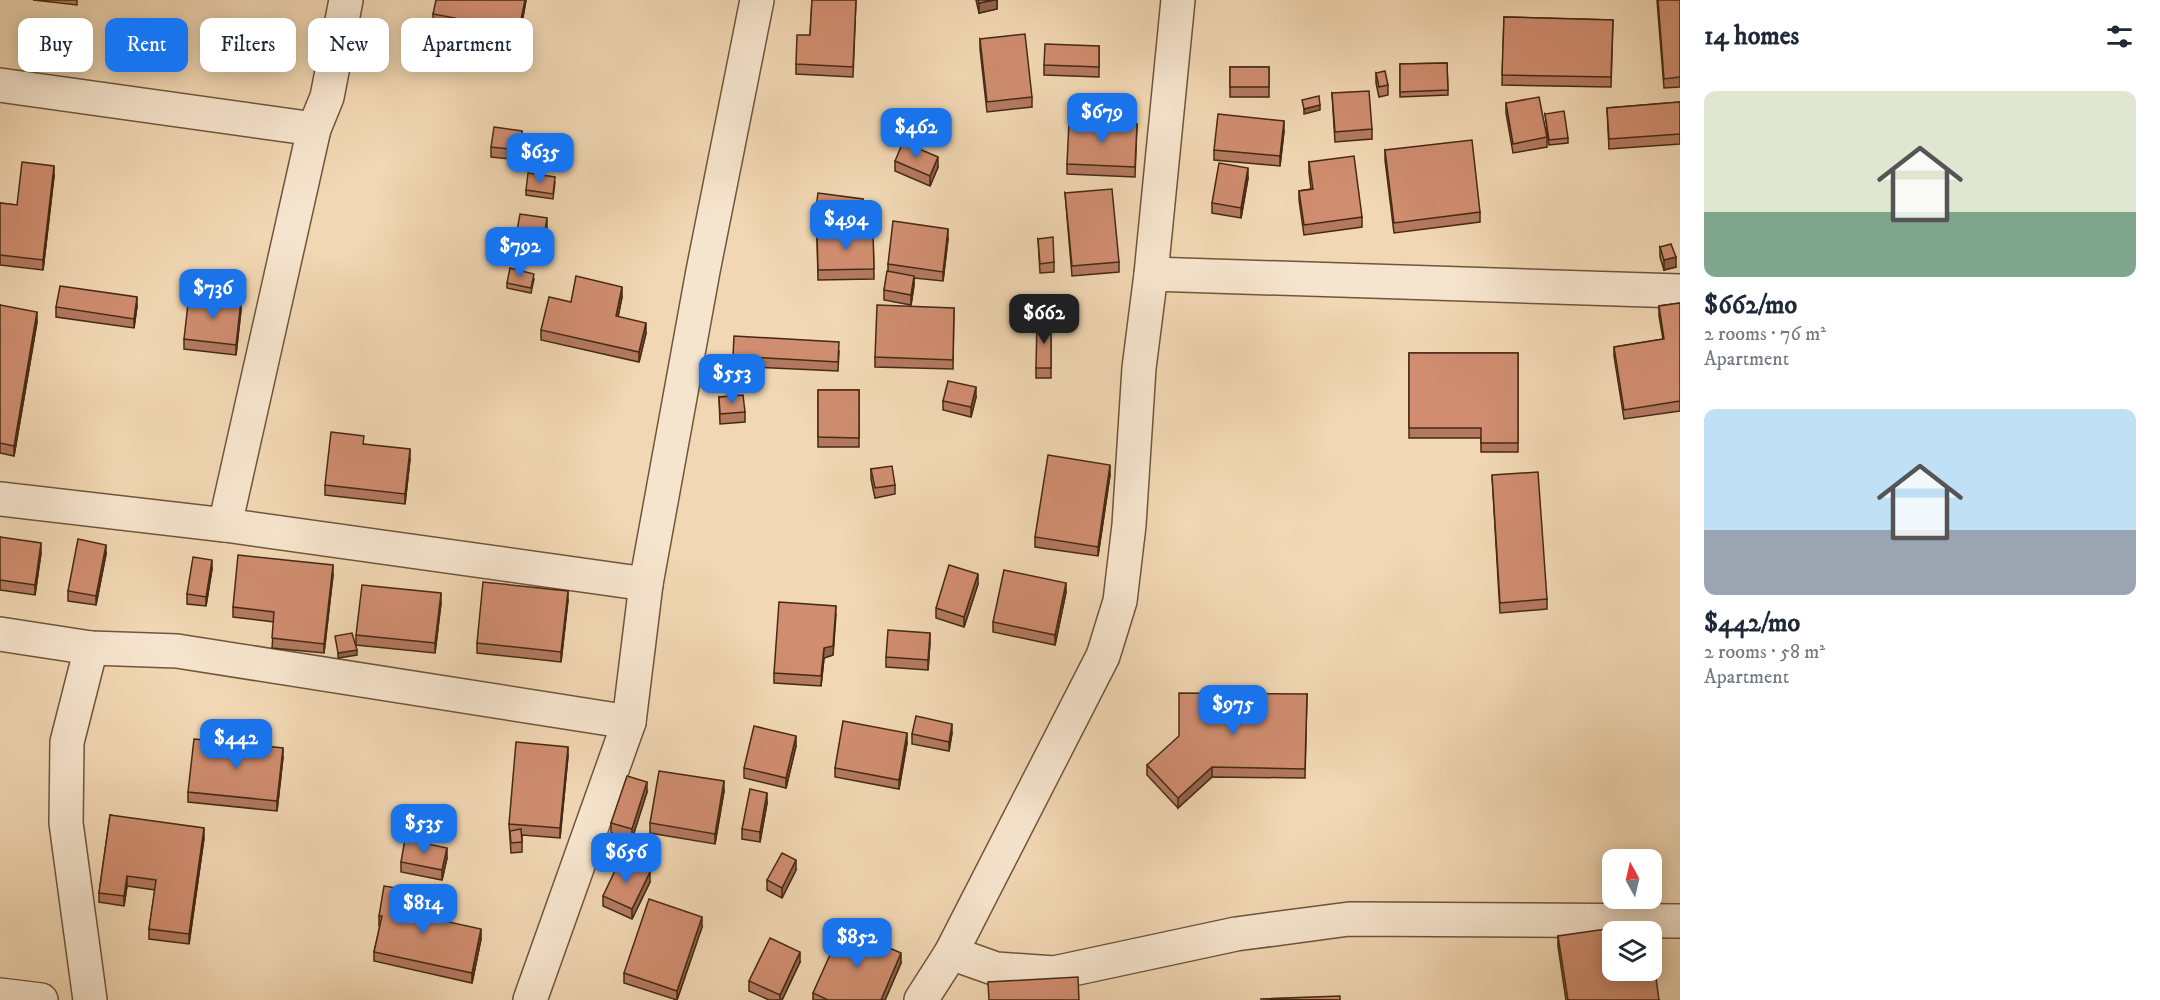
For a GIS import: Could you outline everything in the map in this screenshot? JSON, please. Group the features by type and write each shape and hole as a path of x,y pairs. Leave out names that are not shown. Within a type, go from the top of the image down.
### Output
{"street":[{"path":"225,525 314,129 327,97 346,0"},
{"path":"530,1000 629,722 646,584 703,271 757,0"},
{"path":"921,1000 951,953 1103,656 1120,601 1129,525 1139,368 1151,274 1178,0"},
{"path":"0,85 314,129"},
{"path":"1151,274 1680,291"},
{"path":"0,499 225,525 646,584"},
{"path":"0,633 92,648 177,651 629,722"},
{"path":"90,1000 66,823 67,741 92,648"},
{"path":"951,953 996,969 1054,973 1236,934 1349,919 1680,921"},
{"path":"0,995 41,1000"}],"building":[{"path":"436,0 525,0 521,18 455,18 433,14"},
{"path":"812,0 856,0 853,67 796,64 797,35 810,35"},
{"path":"978,0 994,0 979,3"},
{"path":"1658,0 1680,0 1680,77 1664,79"},
{"path":"1504,17 1613,20 1611,77 1502,75"},
{"path":"1025,34 1032,97 987,102 980,39"},
{"path":"1045,44 1099,46 1099,67 1044,65"},
{"path":"1447,63 1448,90 1400,92 1400,64"},
{"path":"1230,67 1269,67 1269,87 1230,87"},
{"path":"1385,71 1388,85 1379,87 1376,73"},
{"path":"1369,91 1372,129 1335,132 1332,93"},
{"path":"1319,96 1320,105 1304,109 1302,100"},
{"path":"1539,97 1547,137 1513,144 1506,103"},
{"path":"1680,102 1680,134 1609,139 1607,108"},
{"path":"1564,111 1568,138 1549,140 1545,114"},
{"path":"1218,114 1284,121 1280,156 1214,150"},
{"path":"1069,122 1137,124 1135,167 1067,164"},
{"path":"494,127 522,131 520,150 491,147"},
{"path":"1472,140 1480,212 1394,223 1385,150"},
{"path":"903,142 938,157 930,176 895,161"},
{"path":"1354,156 1362,217 1304,225 1299,191 1313,189 1309,162"},
{"path":"22,162 54,166 43,260 0,255 0,203 17,205"},
{"path":"1219,163 1248,168 1241,208 1212,203"},
{"path":"528,173 555,177 553,194 526,190"},
{"path":"1112,189 1119,262 1072,266 1065,193"},
{"path":"818,193 863,199 860,221 815,215"},
{"path":"520,214 547,218 542,246 515,241"},
{"path":"893,221 948,229 943,272 888,264"},
{"path":"873,232 874,269 818,270 817,234"},
{"path":"1053,237 1054,262 1040,264 1038,239"},
{"path":"1671,244 1676,257 1664,260 1660,247"},
{"path":"510,268 534,274 531,288 507,283"},
{"path":"887,271 914,276 911,295 884,290"},
{"path":"576,276 622,287 616,316 646,323 639,352 541,330 549,297 571,302"},
{"path":"60,286 137,297 134,319 56,307"},
{"path":"189,295 241,300 236,345 184,339"},
{"path":"1680,303 1680,401 1624,410 1614,347 1664,339 1659,306"},
{"path":"0,305 37,312 14,446 0,443"},
{"path":"877,305 954,308 953,360 875,357"},
{"path":"1037,321 1051,322 1051,368 1036,368"},
{"path":"734,336 839,342 838,362 733,356"},
{"path":"1409,353 1518,353 1518,443 1481,443 1481,428 1409,428"},
{"path":"948,381 976,387 971,407 943,401"},
{"path":"818,390 859,390 859,438 818,437"},
{"path":"743,395 745,412 720,414 719,397"},
{"path":"331,432 364,436 363,444 410,449 405,494 325,485"},
{"path":"1048,455 1110,465 1098,547 1035,537"},
{"path":"892,466 895,485 875,488 871,469"},
{"path":"1538,472 1547,599 1500,603 1492,475"},
{"path":"0,537 41,543 35,585 0,580"},
{"path":"78,539 106,545 96,596 68,591"},
{"path":"238,555 333,565 324,644 272,638 274,612 233,607"},
{"path":"193,557 212,560 206,597 187,594"},
{"path":"949,565 978,574 964,617 936,608"},
{"path":"1004,570 1066,583 1055,635 993,622"},
{"path":"483,582 568,591 561,652 477,643"},
{"path":"362,585 441,593 435,643 356,635"},
{"path":"779,602 836,606 833,646 824,648 821,676 774,673"},
{"path":"888,630 930,633 928,660 886,657"},
{"path":"352,633 357,650 338,653 335,636"},
{"path":"1179,693 1307,694 1305,769 1212,767 1178,798 1147,765 1179,736"},
{"path":"916,716 952,724 949,742 912,734"},
{"path":"843,721 907,733 899,780 835,768"},
{"path":"754,726 796,736 786,778 744,768"},
{"path":"194,739 283,748 277,801 188,792"},
{"path":"516,742 568,747 560,828 509,824"},
{"path":"659,771 724,781 715,834 650,823"},
{"path":"627,776 647,782 632,829 611,823"},
{"path":"750,789 767,793 760,832 742,829"},
{"path":"110,815 204,828 189,934 149,929 156,880 127,876 124,896 99,893"},
{"path":"521,829 522,842 511,843 510,831"},
{"path":"405,839 447,848 442,870 401,862"},
{"path":"782,853 796,860 782,888 767,880"},
{"path":"621,858 650,872 632,909 603,896"},
{"path":"384,886 415,891 412,914 481,929 472,973 374,952 382,916 379,916"},
{"path":"649,899 702,917 677,991 624,973"},
{"path":"842,928 901,953 881,1000 828,1000 813,993"},
{"path":"1602,930 1602,981 1656,981 1659,1000 1568,1000 1558,936"},
{"path":"770,938 800,952 780,995 749,981"},
{"path":"1078,977 1079,1000 989,1000 988,982"},
{"path":"1340,996 1340,1000 1260,999"}]}
